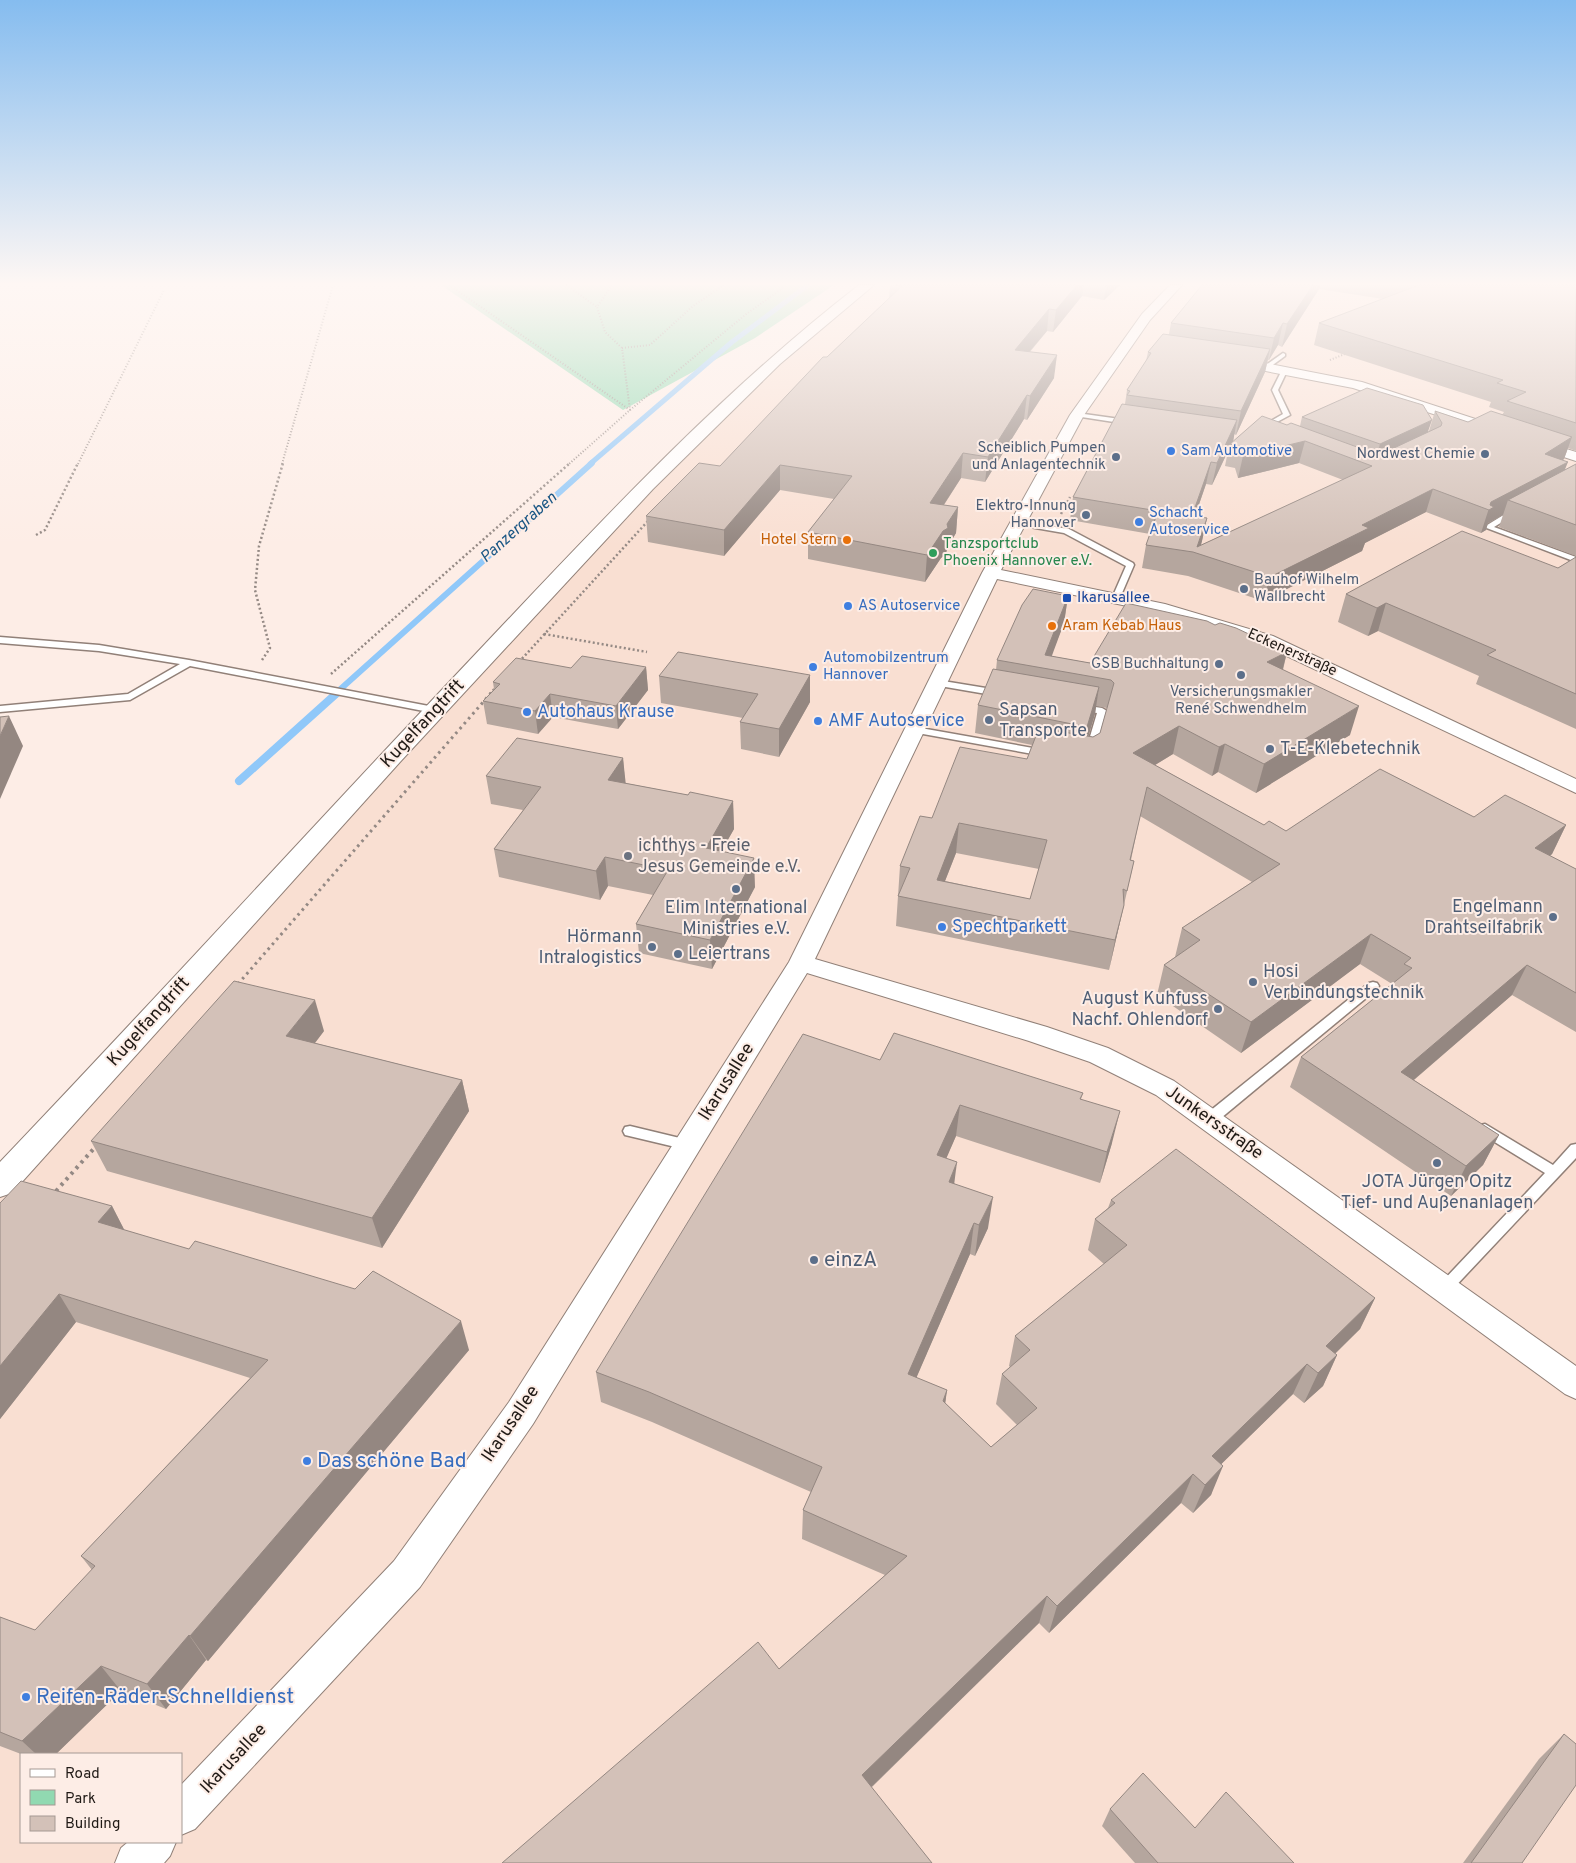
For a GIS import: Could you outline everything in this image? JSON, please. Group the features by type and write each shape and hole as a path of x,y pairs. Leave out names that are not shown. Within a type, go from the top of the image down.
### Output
{"street":[{"name":"Kugelfangtrift","path":"0,1184 434,710 685,447 764,372"},
{"name":"Ikarusallee","path":"182,1814 407,1574 521,1413 802,963 991,573 1077,414 1107,372"},
{"path":"1298,372 1357,385 1441,417 1515,437 1576,457"},
{"name":"Eckenerstraße","path":"991,573 1116,598 1221,623 1267,640 1576,787"},
{"name":"Junkersstraße","path":"802,963 1038,1034 1100,1055 1165,1088 1576,1384"},
{"path":"136,1863 155,1843"}],"lane":[{"path":"1256,431 1288,415 1275,390 1284,372"},
{"path":"1077,414 1132,423"},
{"path":"1522,508 1488,527 1576,560"},
{"path":"1018,523 1066,531 1130,565 1116,598"},
{"path":"0,640 99,648 189,663 320,690 434,710"},
{"path":"0,709 130,697 189,663"},
{"path":"937,683 1008,695"},
{"path":"1074,706 1102,711 1088,761"},
{"path":"915,730 1050,754"},
{"path":"1210,1119 1373,986"},
{"path":"1474,1122 1554,1172"},
{"path":"630,1131 688,1146"},
{"path":"1444,1289 1576,1148"}],"path":[{"path":"36,535 45,530 123,372"},
{"path":"253,676 270,648 255,590 259,546 308,372"},
{"path":"575,372 630,410"},
{"path":"625,372 630,410"},
{"path":"320,690 339,664 676,372"},
{"path":"518,663 651,518"},
{"path":"538,633 647,652"},
{"path":"234,988 498,685"},
{"path":"56,1192 102,1139"}],"shaded area":[{"path":"769,372 1576,372 1576,1863 0,1863 0,1184 685,447"}],"green space":[{"path":"568,372 693,372 623,410"}],"building":[{"path":"809,372 1046,372 1030,396 1027,395 988,457 963,453 930,503 958,507 947,524 948,528 943,531 927,555 808,532 852,476 780,465 724,530 646,516 699,463 720,466"},
{"path":"1139,372 1259,372 1241,411 1127,395 1130,391 1127,390"},
{"path":"1477,372 1576,372 1576,423 1507,401 1526,392 1497,383 1503,380"},
{"path":"1367,388 1423,405 1432,420 1380,444 1302,417"},
{"path":"1122,404 1237,420 1217,463 1211,462 1192,516 1207,518 1197,547 1372,466 1305,441 1243,456 1240,446 1230,444 1262,416 1287,425 1291,423 1379,455 1441,426 1442,423 1435,411 1468,422 1491,411 1572,437 1545,454 1568,462 1491,502 1490,505 1494,507 1489,510 1433,489 1362,525 1369,528 1270,577 1193,552 1146,545 1158,511 1073,497"},
{"path":"1576,464 1576,525 1508,500"},
{"path":"1462,531 1558,568 1576,557 1576,694 1487,655 1496,650 1386,603 1377,608 1346,594"},
{"path":"1033,589 1068,596 1045,655 1090,663 1126,603 1207,621 1215,625 1220,623 1236,628 1287,652 1267,662 1359,706 1264,764 1225,744 1219,747 1179,726 1133,753 1264,825 1269,821 1286,831 1380,769 1474,817 1505,795 1566,825 1535,848 1576,869 1576,993 1527,965 1401,1072 1499,1135 1466,1166 1301,1057 1412,968 1404,964 1411,958 1371,934 1251,1022 1164,965 1200,940 1182,928 1280,864 1147,787 1130,860 1134,861 1127,891 1123,889 1124,905 1115,940 898,896 910,868 900,866 920,816 932,818 960,747 1027,759 1039,728 1093,737 1100,733 1114,683 1111,680 997,660 1022,605","holes":["959,823 1047,840 1030,899 937,880"]},
{"path":"678,652 810,675 779,729 740,722 758,694 659,676"},
{"path":"582,656 646,667 616,706 550,694 535,711 483,701 500,684 493,682 516,658 571,668"},
{"path":"993,669 1099,687 1087,727 978,705"},
{"path":"9,716 0,736 0,717"},
{"path":"517,738 623,758 608,780 688,795 690,792 733,801 706,848 754,858 710,940 636,924 668,870 605,857 596,871 494,849 541,787 486,776"},
{"path":"234,981 315,1000 286,1036 462,1080 372,1218 91,1141"},
{"path":"894,1033 1083,1093 1080,1099 1120,1111 1107,1152 960,1105 937,1155 957,1162 949,1182 993,1197 979,1225 974,1223 908,1374 947,1390 943,1401 991,1447 1037,1408 1002,1374 1030,1350 1015,1336 1127,1245 1095,1219 1115,1203 1111,1200 1176,1149 1375,1298 1326,1346 1337,1355 1318,1373 1307,1364 1212,1456 1223,1466 1205,1485 1193,1474 1057,1606 1047,1596 862,1775 932,1863 502,1863 758,1642 779,1669 907,1556 803,1510 822,1467 649,1392 596,1372 803,1034 880,1060"},
{"path":"21,1181 112,1206 98,1222 189,1249 195,1241 355,1289 373,1271 461,1321 147,1684 101,1666 22,1741 0,1732 0,1617 35,1630 95,1566 81,1556 268,1360 59,1294 0,1366 0,1203"},
{"path":"1564,1734 1576,1744 1576,1785 1522,1863 1471,1863"},
{"path":"1143,1773 1195,1828 1226,1792 1294,1863 1158,1863 1110,1809"}],"waterway":[{"name":"Panzergraben","path":"590,464 697,372"},
{"name":"Panzergraben","path":"335,694 592,463"},
{"name":"Panzergraben","path":"239,781 337,693"}],"place":[{"name":"Sam Automotive","path":"1171,451"},
{"name":"Nordwest Chemie","path":"1485,454"},
{"name":"Scheiblich Pumpen und Anlagentechnik","path":"1116,457"},
{"name":"Elektro-Innung Hannover","path":"1086,515"},
{"name":"Schacht Autoservice","path":"1139,522"},
{"name":"Hotel Stern","path":"847,540"},
{"name":"Tanzsportclub Phoenix Hannover e.V.","path":"933,553"},
{"name":"Bauhof Wilhelm Wallbrecht","path":"1244,589"},
{"name":"Ikarusallee","path":"1067,598"},
{"name":"AS Autoservice","path":"848,606"},
{"name":"Aram Kebab Haus","path":"1052,626"},
{"name":"GSB Buchhaltung","path":"1219,664"},
{"name":"Automobilzentrum Hannover","path":"813,667"},
{"name":"Versicherungsmakler René Schwendhelm","path":"1241,675"},
{"name":"Autohaus Krause","path":"527,712"},
{"name":"Sapsan Transporte","path":"989,720"},
{"name":"AMF Autoservice","path":"818,721"},
{"name":"T-E-Klebetechnik","path":"1270,749"},
{"name":"ichthys - Freie Jesus Gemeinde e.V.","path":"628,856"},
{"name":"Elim International Ministries e.V.","path":"736,889"},
{"name":"Engelmann Drahtseilfabrik","path":"1553,917"},
{"name":"Spechtparkett","path":"942,927"},
{"name":"Hörmann Intralogistics","path":"652,947"},
{"name":"Leiertrans","path":"678,954"},
{"name":"Hosi Verbindungstechnik","path":"1253,982"},
{"name":"August Kuhfuss Nachf. Ohlendorf","path":"1218,1009"},
{"name":"JOTA Jürgen Opitz Tief- und Außenanlagen","path":"1437,1163"},
{"name":"einzA","path":"814,1260"},
{"name":"Das schöne Bad","path":"307,1461"},
{"name":"Reifen-Räder-Schnelldienst","path":"26,1697"}]}
